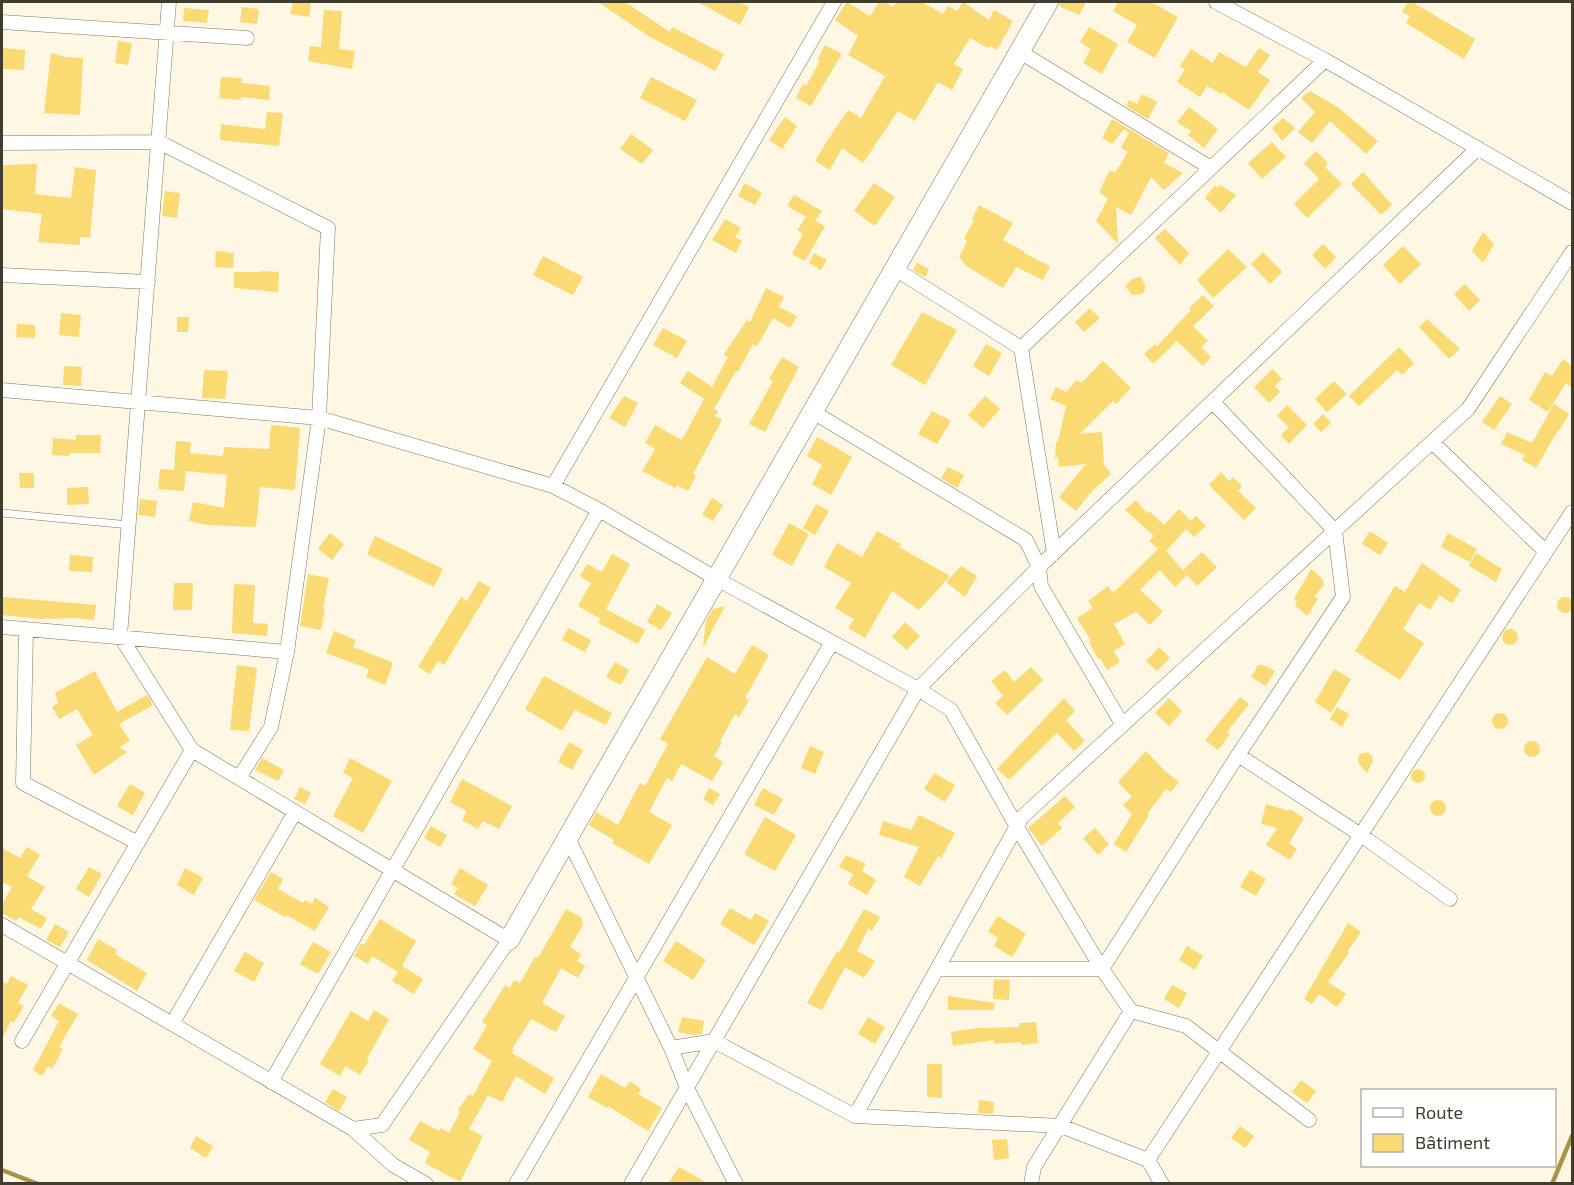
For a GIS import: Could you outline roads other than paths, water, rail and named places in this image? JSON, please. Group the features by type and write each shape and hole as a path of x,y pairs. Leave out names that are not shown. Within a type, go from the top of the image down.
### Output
{"street":[{"path":"169,2 120,636 192,750 509,940"},
{"path":"553,486 834,2"},
{"path":"353,1129 382,1125 509,940 1048,2"},
{"path":"1216,2 1325,60 1572,203"},
{"path":"2,22 247,38"},
{"path":"1020,52 1211,168"},
{"path":"1021,348 1325,60"},
{"path":"2,143 159,142 328,228 319,418 287,652 271,727 240,778"},
{"path":"631,1184 918,689 1039,567 1478,148"},
{"path":"855,1116 1022,817 1468,409 1572,252"},
{"path":"895,269 1021,348 1054,553"},
{"path":"2,275 148,282"},
{"path":"2,390 319,418 553,486 599,510 717,579 918,689 951,710 1017,827 1102,969 1131,1011 1186,1026 1309,1119"},
{"path":"1102,969 1238,755 1343,597 1335,531 1212,402"},
{"path":"813,412 1026,540 1039,567 1041,586 1122,724"},
{"path":"1432,442 1546,552"},
{"path":"272,1082 599,510"},
{"path":"1148,1160 1572,512"},
{"path":"2,627 287,652"},
{"path":"26,628 23,783 138,843"},
{"path":"516,1184 831,642"},
{"path":"22,1041 192,750"},
{"path":"1238,755 1361,835 1450,899"},
{"path":"172,1024 295,812"},
{"path":"568,838 671,1048 687,1088 736,1184"},
{"path":"2,926 353,1129 393,1165 426,1184"},
{"path":"937,969 1102,969"},
{"path":"1031,1184 1034,1167 1131,1011"},
{"path":"671,1048 714,1041 855,1116 1061,1126 1148,1160 1162,1184"}],"lane":[{"path":"2,513 130,525"}],"waterway":[{"path":"1552,1184 1572,1136"},
{"path":"2,1170 38,1184"}]}
